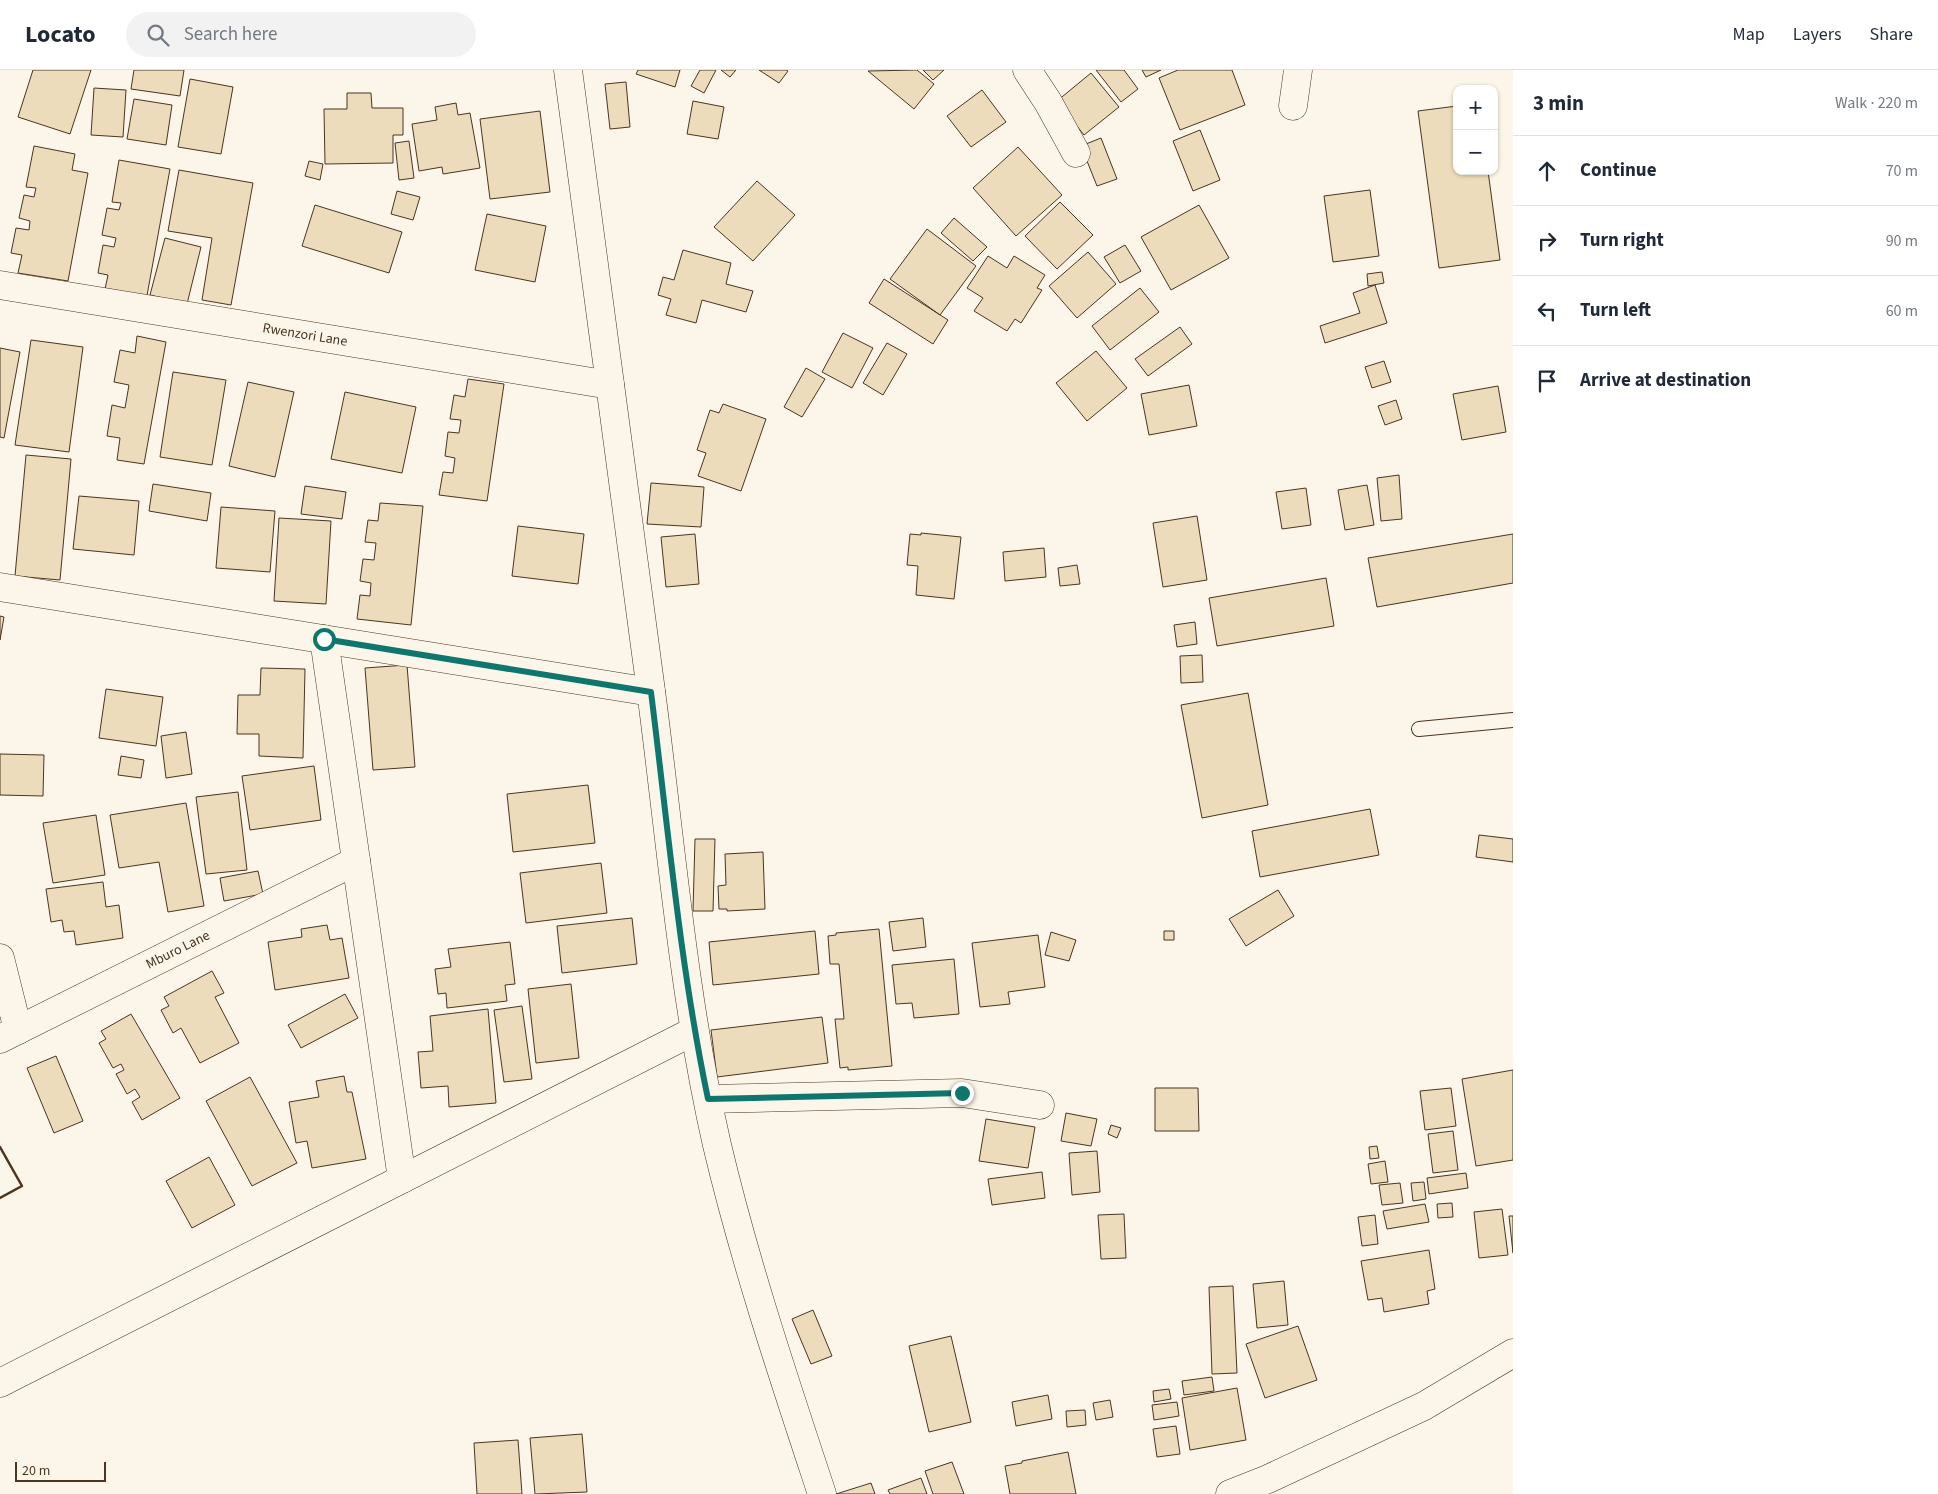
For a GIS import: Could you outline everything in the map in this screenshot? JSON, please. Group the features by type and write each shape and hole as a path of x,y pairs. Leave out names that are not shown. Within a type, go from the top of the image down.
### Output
{"street":[{"path":"568,70 651,692 677,914 694,1031 718,1146 754,1281 822,1494"},
{"path":"1027,70 1048,102 1076,153"},
{"path":"1293,106 1298,70"},
{"name":"Rwenzori Lane","path":"0,285 610,385"},
{"path":"0,587 651,692"},
{"path":"324,639 402,1179"},
{"name":"Mburo Lane","path":"9,1034 356,862"},
{"path":"0,958 9,1034"},
{"path":"0,1383 694,1031"},
{"path":"708,1099 962,1093 1040,1105"},
{"path":"1230,1494 1268,1479 1424,1406 1513,1353"}],"lane":[{"path":"1419,729 1513,720"}],"building":[{"path":"33,70 91,70 70,134 18,117"},
{"path":"134,70 184,70 180,96 131,89"},
{"path":"638,70 680,70 675,87 636,74"},
{"path":"700,70 716,70 704,93 691,86"},
{"path":"721,70 736,70 730,77"},
{"path":"759,70 786,70 788,71 779,83"},
{"path":"917,70 934,84 914,109 868,71"},
{"path":"923,70 944,70 933,80"},
{"path":"1096,70 1124,70 1138,89 1121,102"},
{"path":"1142,70 1161,70 1146,77"},
{"path":"1178,70 1232,70 1245,105 1180,130 1159,78"},
{"path":"1091,73 1119,107 1084,135 1057,101"},
{"path":"190,79 233,87 221,154 178,147"},
{"path":"626,82 630,127 610,129 605,84"},
{"path":"94,88 126,90 123,137 91,135"},
{"path":"982,90 1006,122 971,147 947,116"},
{"path":"347,93 371,93 372,108 403,108 403,135 393,135 393,163 325,164 324,109 347,109"},
{"path":"134,99 172,105 166,145 127,139"},
{"path":"693,101 724,107 718,139 687,134"},
{"path":"456,103 458,115 470,113 480,168 443,174 442,167 419,171 412,124 437,120 435,107"},
{"path":"1453,107 1453,175 1489,175 1500,260 1439,268 1418,111"},
{"path":"540,111 550,192 490,199 480,119"},
{"path":"1200,130 1220,180 1193,191 1173,141"},
{"path":"1101,138 1117,179 1097,186 1081,146"},
{"path":"409,141 414,178 399,180 395,143"},
{"path":"34,146 75,154 72,170 88,173 68,281 18,273 22,255 11,253 16,228 29,230 30,221 19,218 24,195 34,197 36,188 26,187"},
{"path":"1018,147 1062,195 1016,236 973,188"},
{"path":"119,160 170,169 146,301 104,294 108,275 98,273 103,245 114,247 116,238 102,235 107,208 119,210 121,203 112,202"},
{"path":"309,161 323,164 320,180 305,176"},
{"path":"179,170 253,183 231,305 202,300 212,238 168,231"},
{"path":"757,181 795,215 753,261 714,227"},
{"path":"1370,190 1379,256 1333,262 1324,196"},
{"path":"397,191 420,197 413,220 391,214"},
{"path":"1060,202 1093,235 1057,269 1025,236"},
{"path":"315,205 402,232 389,273 302,246"},
{"path":"1199,205 1229,258 1171,290 1141,237"},
{"path":"487,214 546,226 535,282 475,270"},
{"path":"954,218 987,247 973,261 941,233"},
{"path":"927,229 976,266 940,315 890,279"},
{"path":"165,238 201,247 187,304 150,295"},
{"path":"1125,245 1141,271 1120,283 1104,257"},
{"path":"683,250 731,263 726,284 753,291 746,312 702,300 696,323 666,315 671,299 658,295 663,277 674,280"},
{"path":"1088,252 1116,284 1077,318 1049,286"},
{"path":"988,256 1007,268 1014,256 1045,275 1037,288 1042,290 1021,323 1015,319 1007,331 974,311 983,298 967,288"},
{"path":"1382,272 1384,283 1368,286 1367,274"},
{"path":"884,279 948,320 933,344 869,303"},
{"path":"1375,285 1387,323 1325,343 1320,326 1360,313 1353,293"},
{"path":"1140,288 1159,312 1110,350 1092,326"},
{"path":"1180,327 1192,344 1148,376 1135,359"},
{"path":"843,333 873,348 852,388 822,372"},
{"path":"137,336 166,342 144,464 117,460 120,438 107,436 112,405 125,408 129,385 114,382 120,350 135,353"},
{"path":"31,340 83,347 69,452 15,445"},
{"path":"887,343 907,354 883,395 863,383"},
{"path":"0,348 20,352 4,438 0,437"},
{"path":"1096,351 1127,388 1087,421 1056,383"},
{"path":"1384,361 1391,382 1372,388 1365,367"},
{"path":"806,368 825,379 802,417 784,407"},
{"path":"173,372 226,380 212,465 160,457"},
{"path":"468,379 504,384 487,501 439,495 443,472 453,473 455,458 445,456 448,432 459,433 461,420 450,419 454,395 465,397"},
{"path":"248,382 294,392 275,477 229,466"},
{"path":"1189,385 1197,426 1149,435 1141,394"},
{"path":"1498,386 1506,432 1462,440 1453,394"},
{"path":"345,392 416,407 402,473 331,459"},
{"path":"1396,400 1402,419 1385,425 1378,406"},
{"path":"723,404 766,419 741,491 698,476 706,453 697,450 710,410 719,413"},
{"path":"26,455 71,459 60,580 15,576"},
{"path":"1399,475 1402,519 1381,521 1377,478"},
{"path":"651,483 704,487 701,527 647,524"},
{"path":"153,484 211,493 207,521 149,511"},
{"path":"1367,485 1374,525 1345,530 1338,490"},
{"path":"305,486 346,492 342,519 301,514"},
{"path":"1306,488 1311,525 1282,529 1276,492"},
{"path":"79,496 139,501 134,555 73,549"},
{"path":"380,503 423,506 411,625 357,619 360,595 370,596 371,583 360,581 363,559 374,560 376,543 365,542 368,520 378,521"},
{"path":"221,507 275,511 270,572 216,568"},
{"path":"1197,516 1207,580 1163,587 1153,523"},
{"path":"279,518 331,521 326,604 274,601"},
{"path":"518,526 584,534 578,584 512,576"},
{"path":"921,533 961,537 954,599 916,595 918,566 907,565 910,534 921,535"},
{"path":"695,534 699,584 666,587 661,537"},
{"path":"1513,534 1513,583 1377,607 1368,558"},
{"path":"1044,548 1046,577 1005,581 1003,552"},
{"path":"1077,565 1080,584 1060,586 1058,568"},
{"path":"1326,578 1334,626 1217,646 1209,598"},
{"path":"0,616 4,617 0,640"},
{"path":"1195,622 1197,644 1177,647 1174,625"},
{"path":"1202,655 1203,682 1181,683 1180,656"},
{"path":"407,665 415,767 373,770 365,668"},
{"path":"261,668 305,669 303,758 259,756 259,734 237,734 238,695 260,695"},
{"path":"106,689 163,697 156,746 99,738"},
{"path":"1248,693 1268,805 1202,818 1181,705"},
{"path":"186,732 192,774 166,778 161,736"},
{"path":"0,754 44,755 43,796 0,795"},
{"path":"121,756 144,760 141,778 118,775"},
{"path":"314,766 321,820 250,830 242,776"},
{"path":"588,785 595,843 513,852 507,794"},
{"path":"238,792 247,870 206,874 196,797"},
{"path":"186,803 204,906 168,912 159,862 119,868 110,815"},
{"path":"1370,809 1379,855 1260,877 1252,831"},
{"path":"96,815 105,875 53,883 43,823"},
{"path":"1479,835 1513,839 1513,862 1476,857"},
{"path":"695,839 715,839 713,911 693,911"},
{"path":"763,852 765,909 727,911 727,909 719,909 718,886 726,885 725,854"},
{"path":"601,863 607,913 526,923 520,873"},
{"path":"258,871 263,894 224,901 220,878"},
{"path":"103,882 106,907 119,905 123,938 76,945 74,931 64,932 62,920 51,922 46,889"},
{"path":"1278,890 1294,916 1246,946 1229,919"},
{"path":"632,918 637,964 562,973 557,926"},
{"path":"923,918 926,947 893,951 889,922"},
{"path":"327,925 330,940 342,938 349,978 275,990 268,942 302,937 301,929"},
{"path":"879,929 892,1066 848,1070 848,1067 840,1068 835,1019 844,1019 839,964 830,964 828,936 836,935 836,933"},
{"path":"815,931 819,974 713,985 709,942"},
{"path":"1164,931 1174,931 1174,940 1164,940"},
{"path":"1051,932 1076,940 1069,961 1045,955"},
{"path":"1038,935 1045,987 1008,992 1010,1004 980,1007 972,943"},
{"path":"510,942 515,984 505,985 507,1001 447,1008 446,993 438,994 435,969 451,967 448,949"},
{"path":"954,959 959,1014 914,1018 912,1003 896,1004 892,965"},
{"path":"212,971 224,993 215,997 239,1043 200,1063 181,1028 173,1033 161,1010 169,1006 164,997"},
{"path":"571,984 579,1058 536,1063 528,989"},
{"path":"345,994 358,1018 301,1048 288,1025"},
{"path":"522,1006 532,1079 504,1082 494,1010"},
{"path":"488,1009 496,1103 449,1107 448,1086 421,1088 418,1052 433,1051 430,1016"},
{"path":"131,1014 180,1098 142,1120 132,1102 140,1097 135,1089 127,1094 116,1074 124,1070 121,1064 113,1068 99,1043 106,1039 101,1031"},
{"path":"822,1017 828,1063 717,1077 711,1030"},
{"path":"56,1056 83,1121 54,1133 27,1068"},
{"path":"1513,1070 1513,1160 1476,1166 1462,1079"},
{"path":"344,1076 347,1092 352,1092 366,1159 312,1168 307,1141 296,1143 289,1102 319,1097 316,1081"},
{"path":"250,1077 297,1163 252,1186 206,1101"},
{"path":"1155,1088 1198,1088 1199,1131 1155,1131"},
{"path":"1451,1088 1456,1126 1425,1130 1420,1091"},
{"path":"1066,1113 1097,1119 1091,1146 1061,1141"},
{"path":"986,1119 1035,1127 1028,1168 979,1161"},
{"path":"1111,1125 1121,1128 1117,1138 1108,1134"},
{"path":"1453,1131 1458,1170 1433,1173 1428,1134"},
{"path":"1377,1146 1379,1158 1370,1159 1369,1147"},
{"path":"1097,1151 1100,1192 1072,1195 1069,1153"},
{"path":"209,1157 235,1205 192,1228 166,1181"},
{"path":"1385,1161 1388,1182 1371,1184 1368,1164"},
{"path":"1042,1172 1045,1198 992,1205 988,1179"},
{"path":"1466,1173 1468,1188 1429,1194 1427,1178"},
{"path":"1424,1182 1426,1199 1413,1201 1411,1183"},
{"path":"1400,1183 1403,1203 1382,1205 1379,1185"},
{"path":"1452,1203 1453,1217 1438,1218 1437,1204"},
{"path":"1425,1204 1429,1222 1387,1229 1383,1211"},
{"path":"1502,1209 1508,1255 1479,1258 1474,1212"},
{"path":"1124,1214 1126,1258 1101,1259 1098,1215"},
{"path":"1375,1215 1378,1244 1362,1246 1358,1217"},
{"path":"1509,1216 1513,1216 1513,1253"},
{"path":"1429,1250 1435,1289 1427,1291 1429,1304 1384,1312 1382,1298 1368,1300 1361,1261"},
{"path":"1284,1281 1288,1325 1257,1328 1253,1284"},
{"path":"1233,1286 1237,1373 1212,1374 1209,1287"},
{"path":"813,1310 832,1356 811,1364 792,1319"},
{"path":"1298,1326 1317,1380 1265,1398 1246,1344"},
{"path":"951,1336 971,1422 929,1432 909,1346"},
{"path":"1212,1377 1214,1391 1184,1395 1182,1381"},
{"path":"1237,1388 1246,1440 1190,1450 1182,1398"},
{"path":"1169,1389 1171,1399 1154,1402 1153,1391"},
{"path":"1048,1395 1052,1419 1016,1426 1012,1402"},
{"path":"1110,1400 1113,1417 1096,1420 1093,1403"},
{"path":"1177,1402 1179,1416 1154,1420 1152,1405"},
{"path":"1085,1410 1086,1425 1067,1427 1066,1411"},
{"path":"1176,1426 1180,1454 1157,1457 1153,1429"},
{"path":"582,1434 587,1492 535,1494 530,1438"},
{"path":"518,1440 522,1494 477,1494 474,1443"},
{"path":"1068,1452 1076,1494 1010,1494 1005,1466"},
{"path":"952,1462 964,1494 933,1494 925,1471"},
{"path":"921,1478 927,1494 890,1494 888,1490"},
{"path":"871,1483 875,1494 836,1494"}],"wall":[{"path":"0,1147 22,1186 0,1198"}],"route":[{"path":"324,639 651,692 677,914 694,1031 708,1099 962,1093"}]}
